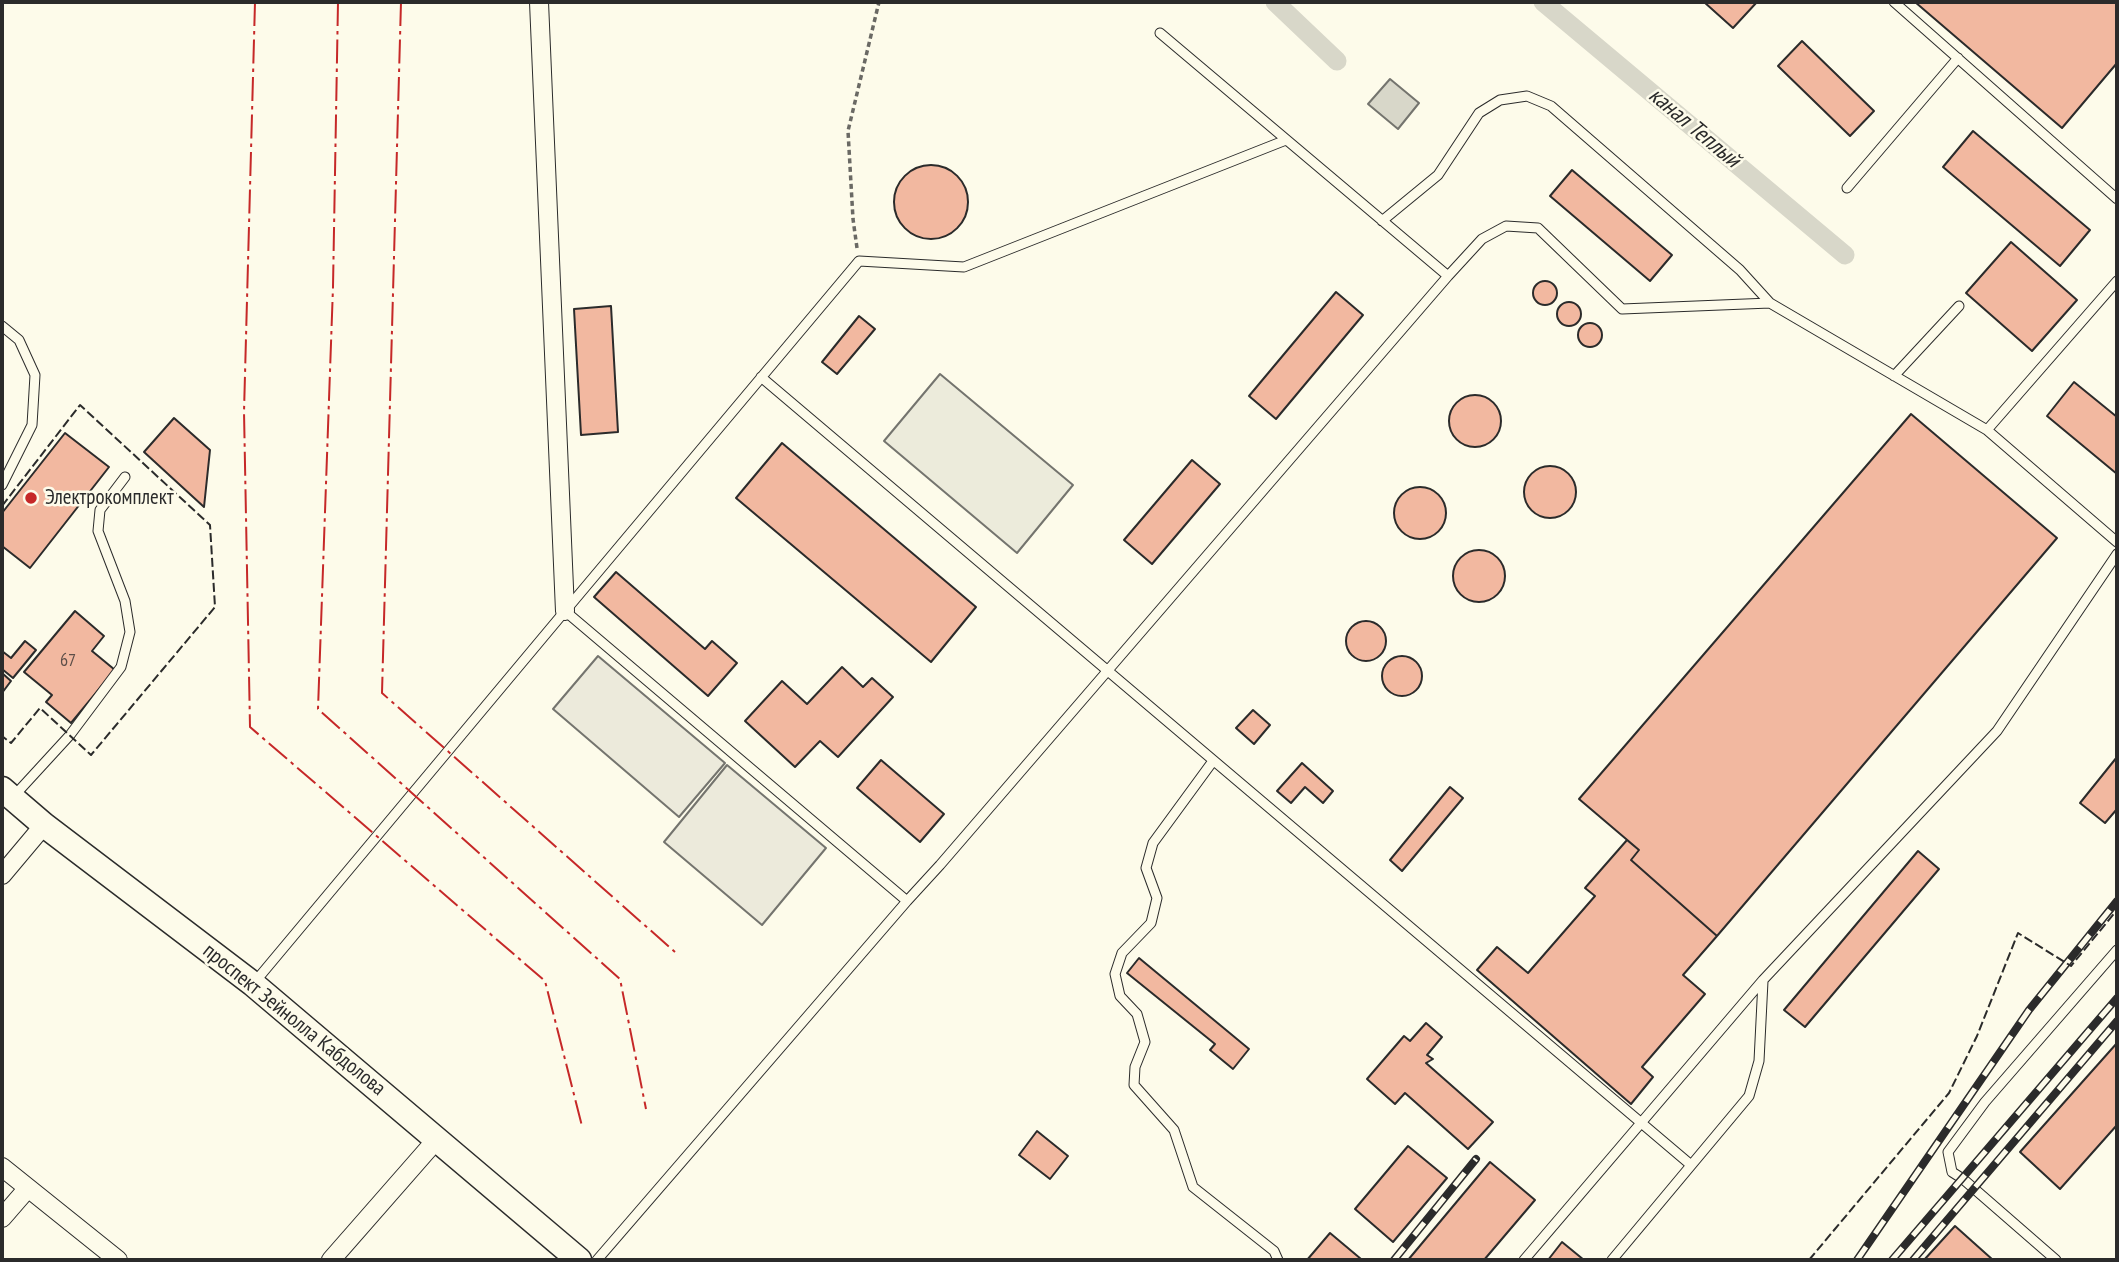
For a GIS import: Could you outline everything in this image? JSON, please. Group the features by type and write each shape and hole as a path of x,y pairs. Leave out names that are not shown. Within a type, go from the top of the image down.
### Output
{"main road":[{"name":"проспект Зейнолла Кабдолова","path":"7,793 44,825 253,984 579,1260"}],"street":[{"path":"539,2 565,611"},
{"path":"2,875 44,825"},
{"path":"331,1260 436,1139"},
{"path":"2,1167 118,1260"},
{"path":"2,1218 28,1188"}],"lane":[{"path":"1894,2 2117,199"},
{"path":"1160,33 1447,276"},
{"path":"1847,188 1958,58"},
{"path":"1382,221 1438,175 1479,113 1500,100 1527,96 1550,106 1740,270 1770,303 1987,430 2117,542"},
{"path":"253,984 859,261 964,267 1286,139"},
{"path":"597,1260 1447,276 1482,239 1506,226 1538,228 1622,309 1770,303"},
{"path":"1987,430 2117,281"},
{"path":"1894,376 1959,306"},
{"path":"2,326 19,340 35,375 32,425 2,485"},
{"path":"761,377 1691,1166"},
{"path":"7,793 69,735 121,667 130,632 125,601 98,531 100,510 125,477"},
{"path":"1524,1260 1763,980 1997,731 2117,554"},
{"path":"565,611 907,901"},
{"path":"1213,761 1153,843 1146,868 1157,898 1151,923 1122,953 1115,974 1120,996 1137,1014 1145,1042 1135,1067 1134,1085 1174,1130 1194,1187 1275,1251 1278,1260"},
{"path":"2056,1260 1952,1172 1948,1152 1985,1102 2117,950"},
{"path":"1612,1260 1749,1096 1759,1061 1763,980"}],"path":[{"path":"859,261 853,219 848,131 879,2"}],"shaded area":[{"path":"1390,79 1419,103 1398,129 1368,104"},
{"path":"940,374 1073,485 1017,553 884,441"},
{"path":"598,656 725,763 679,817 553,709"},
{"path":"727,765 826,848 762,925 664,842"}],"building":[{"path":"1704,2 1757,2 1733,28"},
{"path":"1915,2 2117,2 2117,63 2062,128"},
{"path":"1802,41 1874,111 1850,136 1778,66"},
{"path":"1973,131 2090,230 2060,266 1943,167"},
{"path":"924,165 938,165 952,171 962,181 968,202 962,223 952,233 938,239 924,239 910,233 900,223 894,209 894,195 900,181 910,171"},
{"path":"1572,170 1672,255 1650,281 1550,196"},
{"path":"2011,242 2077,300 2032,351 1966,293"},
{"path":"1545,281 1553,285 1557,293 1553,301 1545,305 1537,301 1533,293 1537,285"},
{"path":"1336,292 1363,315 1276,419 1249,396"},
{"path":"1569,302 1577,306 1581,314 1577,322 1569,326 1561,322 1557,314 1561,306"},
{"path":"611,306 618,432 581,435 574,309"},
{"path":"859,316 875,329 837,374 822,362"},
{"path":"1590,323 1598,327 1602,335 1598,343 1590,347 1582,343 1578,335 1582,327"},
{"path":"2074,382 2117,417 2117,474 2047,416"},
{"path":"1475,395 1485,397 1493,403 1499,411 1499,431 1493,439 1485,445 1475,447 1465,445 1457,439 1451,431 1449,421 1451,411 1457,403 1465,397"},
{"path":"1911,414 2057,538 1717,936 1631,860 1639,850 1579,799"},
{"path":"174,418 210,450 204,507 144,452"},
{"path":"65,433 109,467 30,568 2,546 2,513"},
{"path":"782,443 976,607 931,662 736,498"},
{"path":"1192,460 1220,484 1152,564 1124,540"},
{"path":"1550,466 1560,468 1568,474 1574,482 1574,502 1568,510 1560,516 1550,518 1540,516 1532,510 1526,502 1524,492 1526,482 1532,474 1540,468"},
{"path":"1420,487 1430,489 1438,495 1444,503 1444,523 1438,531 1430,537 1420,539 1410,537 1402,531 1396,523 1394,513 1396,503 1402,495 1410,489"},
{"path":"1479,550 1489,552 1497,558 1503,566 1503,586 1497,594 1489,600 1479,602 1469,600 1461,594 1455,586 1453,576 1455,566 1461,558 1469,552"},
{"path":"616,572 705,649 712,641 737,663 708,696 594,597"},
{"path":"75,611 104,636 92,651 115,670 71,723 46,702 52,695 24,672"},
{"path":"1366,621 1374,622 1380,627 1385,633 1385,649 1380,655 1374,660 1366,661 1358,660 1352,655 1347,649 1346,641 1347,633 1352,627 1358,622"},
{"path":"25,641 36,650 13,678 2,669 2,651 11,658"},
{"path":"1402,656 1410,657 1416,662 1421,668 1421,684 1416,690 1410,695 1402,696 1394,695 1388,690 1383,684 1382,676 1383,668 1388,662 1394,657"},
{"path":"842,667 863,687 872,678 893,697 838,757 820,741 795,767 745,721 782,681 807,704"},
{"path":"2,673 11,681 2,693"},
{"path":"1253,710 1270,725 1254,744 1236,728"},
{"path":"2117,757 2117,809 2105,823 2080,803"},
{"path":"881,760 944,814 920,842 857,788"},
{"path":"1302,763 1333,791 1323,803 1305,787 1291,803 1277,791"},
{"path":"1450,787 1463,798 1402,871 1390,860"},
{"path":"1627,840 1639,850 1631,860 1717,936 1683,975 1705,994 1642,1067 1653,1077 1631,1104 1477,970 1497,947 1528,973 1595,896 1585,888"},
{"path":"1918,851 1939,869 1805,1027 1784,1010"},
{"path":"1139,958 1249,1049 1233,1069 1210,1050 1215,1044 1127,973"},
{"path":"1426,1023 1442,1037 1427,1055 1433,1059 1426,1063 1493,1122 1468,1149 1405,1093 1395,1104 1367,1079 1404,1036 1410,1041"},
{"path":"2117,1043 2117,1125 2060,1189 2020,1152"},
{"path":"1037,1131 1068,1156 1050,1179 1019,1155"},
{"path":"1408,1146 1447,1178 1393,1242 1355,1209"},
{"path":"1490,1162 1535,1200 1484,1260 1408,1260"},
{"path":"1955,1226 1993,1260 1924,1260"},
{"path":"1330,1233 1361,1259 1307,1260"},
{"path":"1562,1242 1584,1260 1548,1260"}],"waterway":[{"name":"канал Теплый","path":"1275,2 1337,61"},
{"name":"канал Теплый","path":"1543,2 1845,255"}],"railway":[{"path":"1857,1260 2029,1010 2117,901"},
{"path":"1892,1260 2117,998"},
{"path":"1913,1260 2117,1021"},
{"path":"1394,1260 1476,1159"}],"fence":[{"path":"2,506 80,405 210,525 215,607 91,755 40,708 11,743 2,736"},
{"path":"1809,1260 1949,1093 1977,1036 2018,933 2071,966 2117,910"}],"power":[{"path":"255,2 244,412 250,727 545,981 582,1126"},
{"path":"338,2 333,287 318,709 620,979 646,1109"},
{"path":"401,2 382,693 675,952"}],"place":[{"name":"Электрокомплект","path":"31,498"}]}
